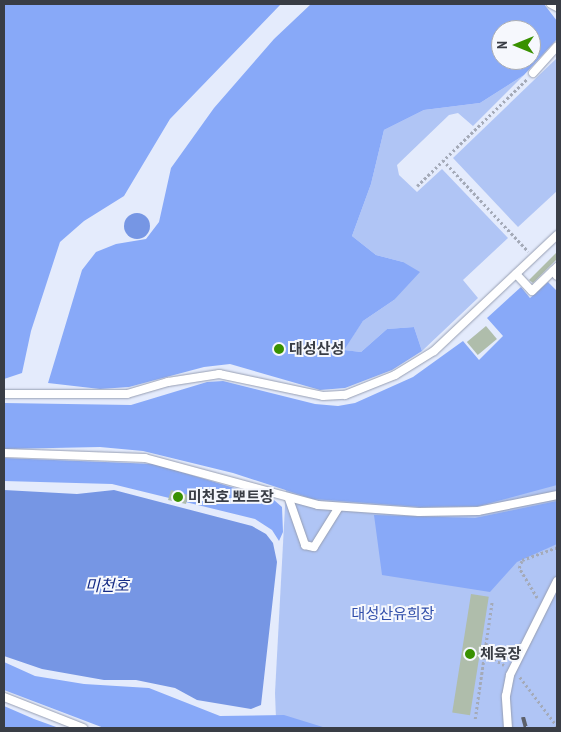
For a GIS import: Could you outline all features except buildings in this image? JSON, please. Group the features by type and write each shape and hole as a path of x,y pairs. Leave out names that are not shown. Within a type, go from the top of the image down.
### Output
{"lane":[{"path":"551,4 557,7"},
{"path":"533,73 557,46"},
{"path":"4,394 127,394 168,382 219,374 323,396 345,395 395,375 434,351 533,258 556,240"},
{"path":"516,274 532,291 556,271"},
{"path":"4,453 145,458 230,478 289,499 339,507 420,512 478,511 557,494"},
{"path":"289,499 305,545 314,547 339,507"},
{"path":"508,728 506,696 512,671 557,581"},
{"path":"4,697 83,728"}],"path":[{"path":"417,186 533,73"},
{"path":"443,160 533,258"},
{"path":"543,608 520,568 522,560 557,548"},
{"path":"475,719 492,601"},
{"path":"485,654 524,681 557,726"}],"green space":[{"path":"557,58 557,191 518,227 453,158"},
{"path":"524,75 473,126 458,113 449,115 397,165 399,175 417,192 442,169 508,238 463,280 478,298 422,351 414,327 387,329 361,352 343,350 363,321 394,300 403,262 376,255 352,236 371,184 384,130 424,110 480,103"},
{"name":"대성산유희장","path":"557,480 557,728 310,728 276,719 275,693 286,488"}],"shaded area":[{"path":"4,4 281,4 170,119 124,196 84,221 60,242 31,331 22,373 4,379"},
{"path":"311,4 544,4 557,21 557,39 541,56 541,20 491,20 491,70 529,70 524,75 480,103 424,110 384,130 371,184 352,236 376,255 403,262 420,272 394,300 363,321 344,350 361,352 387,329 414,327 422,351 392,370 345,388 320,390 230,364 204,367 129,387 100,389 48,383 82,270 96,252 116,244 146,239 159,222 171,168 214,108 274,39"},
{"path":"548,282 557,291 557,485 479,506 421,507 313,499 233,473 143,451 100,447 4,449 4,403 131,405 207,382 223,381 315,404 338,406 355,403 413,377 463,341 479,360 503,336 487,318 521,287 530,298"},
{"path":"4,458 155,464 274,500 282,507 283,532 279,541 272,530 255,519 112,484 4,481"},
{"path":"557,501 557,544 517,562 490,592 382,575 374,515 475,518"},
{"path":"4,662 35,676 84,684 149,688 220,716 284,715 326,728 104,728 4,690"},
{"path":"4,706 34,719 59,728 4,728"}],"water":[{"path":"137,213 146,217 150,226 146,235 137,239 128,235 124,226 128,217"},
{"name":"미천호","path":"4,490 77,494 114,490 252,526 266,534 273,543 277,562 261,705 251,709 197,700 175,688 136,680 104,680 42,669 4,656"}],"railway":[{"path":"523,717 526,728"}],"place":[{"name":"대성산성","path":"279,349"},
{"name":"미천호 뽀트장","path":"178,497"},
{"name":"체육장","path":"470,654"}]}
